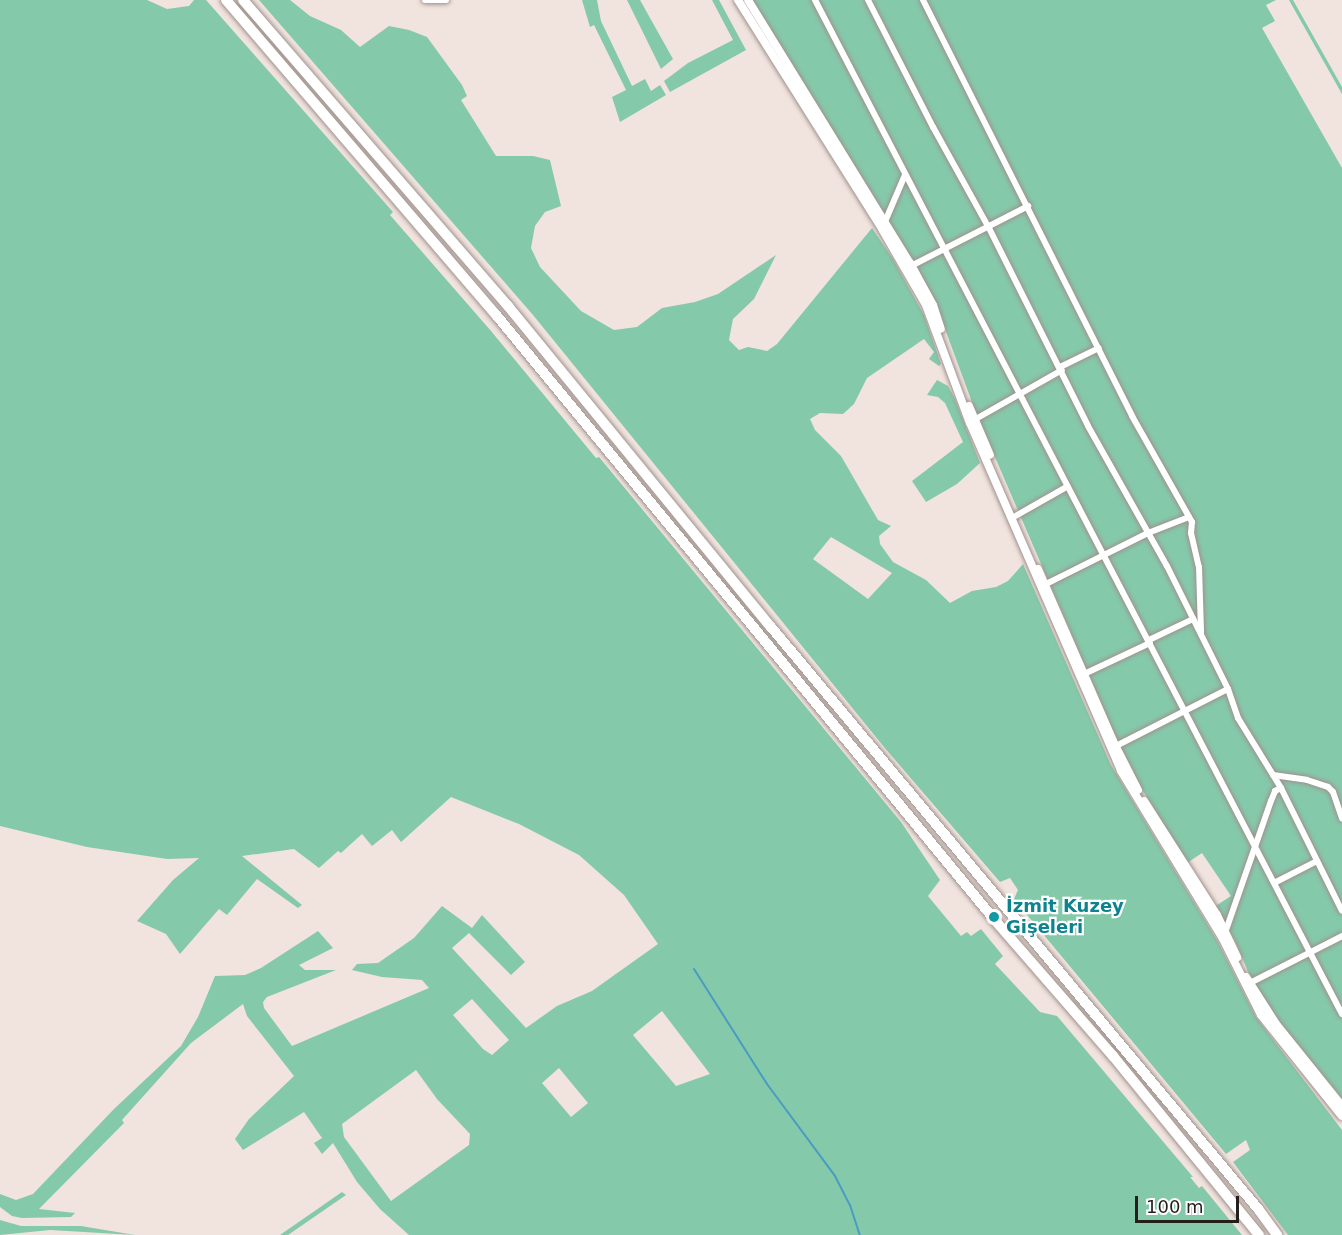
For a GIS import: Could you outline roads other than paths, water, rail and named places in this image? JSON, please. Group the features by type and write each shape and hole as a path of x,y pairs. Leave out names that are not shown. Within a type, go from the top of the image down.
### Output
{"highway":[{"path":"226,0 497,316 1000,926 1113,1056 1259,1235"},
{"path":"243,0 508,306 771,627 1239,1185 1277,1235"}],"main road":[{"path":"738,0 909,267 1042,586 1132,791 1225,935 1269,1027 1342,1116"},
{"path":"748,0 883,226"},
{"path":"1247,985 1342,1106"}],"street":[{"path":"425,0 446,0"},
{"path":"815,0 1342,1014"},
{"path":"868,0 933,127 989,228 1088,426 1201,634 1228,689 1238,718 1281,788 1342,911"},
{"path":"923,0 966,90 1028,206 1132,416 1189,517 1199,567 1201,634"},
{"path":"883,226 905,175"},
{"path":"909,267 1028,206"},
{"path":"972,421 1021,395 1098,348"},
{"path":"1014,517 1068,486"},
{"path":"1042,586 1105,557 1148,533 1189,517"},
{"path":"1081,675 1193,619"},
{"path":"1113,748 1228,689"},
{"path":"1273,775 1307,780 1328,787 1333,792 1342,818"},
{"path":"1225,935 1271,801 1275,791 1281,788"},
{"path":"1274,883 1317,861"},
{"path":"1333,893 1342,890"},
{"path":"1247,985 1342,936"}],"waterway":[{"path":"694,969 767,1084 835,1176 850,1205 860,1235"}],"place":[{"name":"İzmit Kuzey Gişeleri","path":"994,917"}]}
